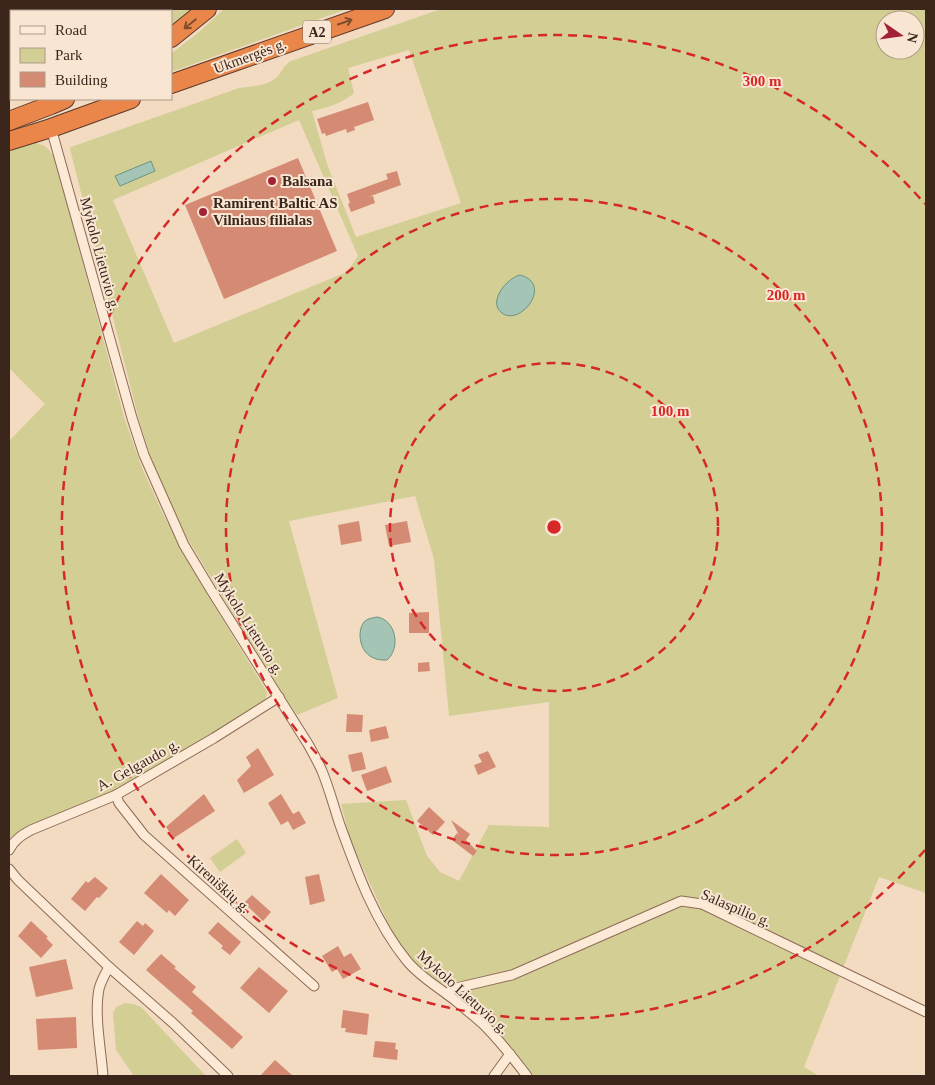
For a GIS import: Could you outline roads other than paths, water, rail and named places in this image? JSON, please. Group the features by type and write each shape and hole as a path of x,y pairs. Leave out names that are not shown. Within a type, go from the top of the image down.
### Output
{"highway":[{"path":"172,37 208,9"},
{"name":"Ukmergės g.","path":"172,84 385,9"},
{"path":"9,141 128,100"},
{"path":"9,121 29,106 55,101 51,128"},
{"path":"29,106 51,128"}],"street":[{"name":"Mykolo Lietuvio g.","path":"51,128 132,418 144,455 184,545 308,744 321,770 361,879 376,912 394,942 408,962 423,977 485,1026 527,1076"},
{"name":"A. Gelgaudo g.","path":"9,850 13,842 31,830 116,795 214,738 279,697"},
{"name":"Kireniškių g.","path":"116,795 119,803 144,835 314,986"},
{"path":"9,869 18,880 109,967 173,1023 228,1076"},
{"name":"Salaspilio g.","path":"448,995 451,990 456,988 512,975 682,902 702,904 926,1012"},
{"path":"103,1076 97,1008 99,987 109,967"},
{"path":"494,1076 510,1054"}],"place":[{"name":"Balsana","path":"272,181"},
{"name":"Ramirent Baltic AS Vilniaus filialas","path":"203,212"}]}
